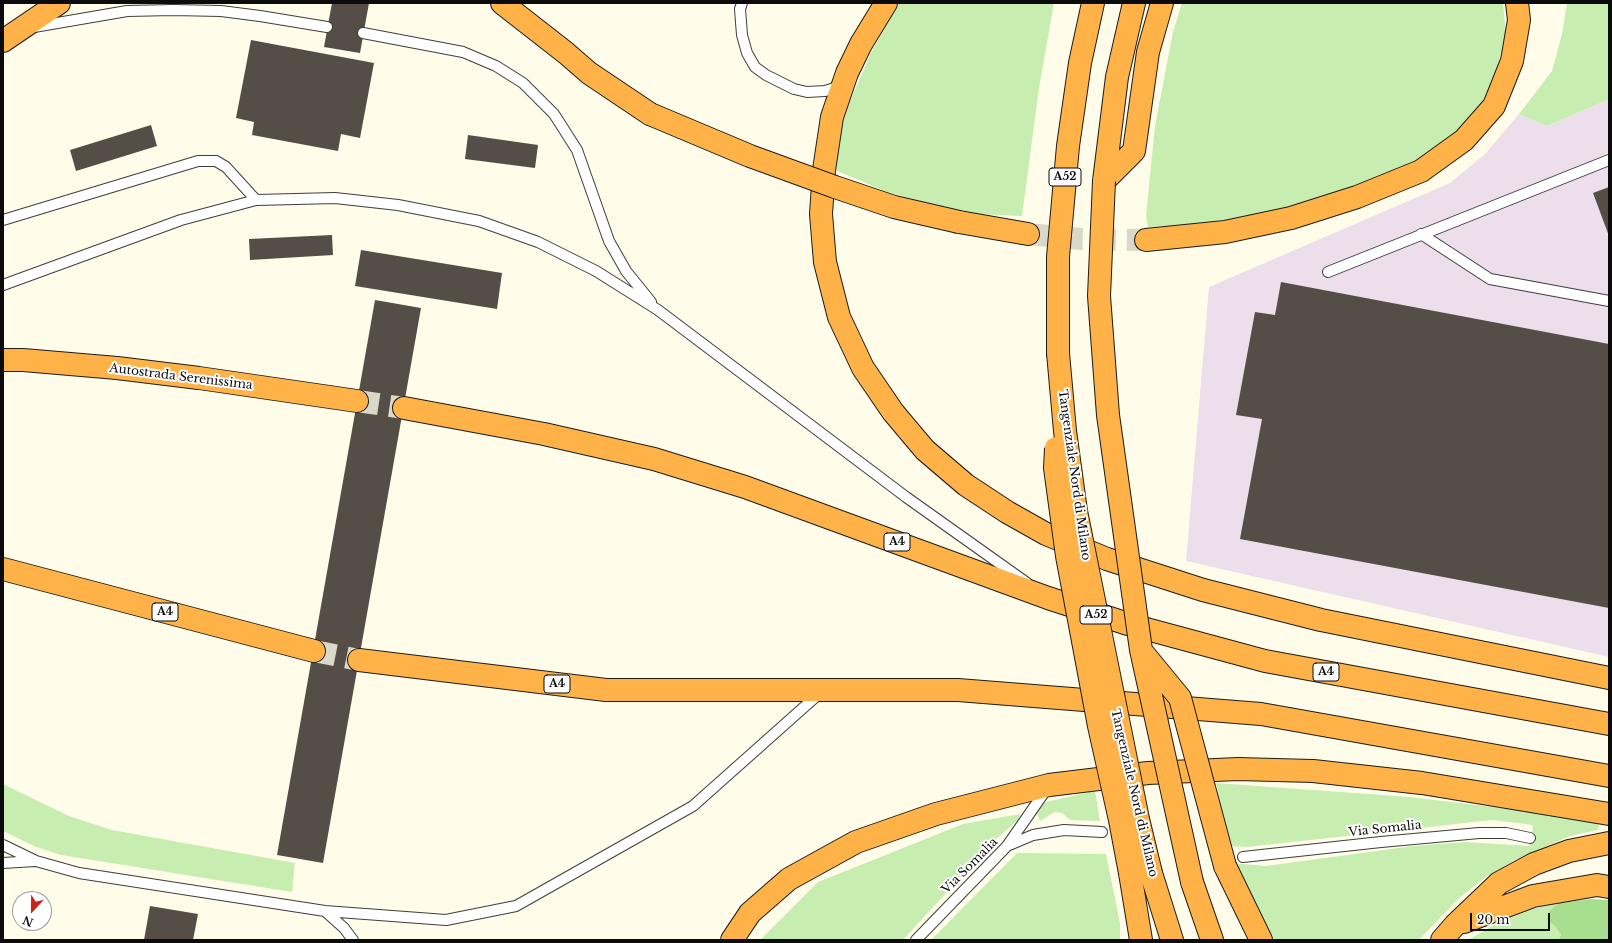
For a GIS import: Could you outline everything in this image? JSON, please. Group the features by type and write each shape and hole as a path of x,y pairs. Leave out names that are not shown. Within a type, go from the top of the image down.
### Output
{"highway":[{"path":"11,35 59,3"},
{"path":"502,3 589,73 650,114 750,156 894,207 959,222 1028,234"},
{"path":"886,3 861,44 841,86 832,117 824,170 821,214 825,262 839,317 863,368 893,412 925,450 966,485 1007,512 1046,534 1107,559 1203,590 1321,620 1609,678"},
{"name":"Tangenziale Nord di Milano","path":"1093,3 1080,63 1068,146 1058,257 1058,353 1065,431 1076,511 1132,790 1152,873 1172,940"},
{"path":"1134,3 1117,77 1104,181 1099,296 1107,408 1141,650 1192,882 1212,940"},
{"path":"1104,181 1134,151 1148,52 1162,3"},
{"path":"1146,240 1225,232 1290,218 1357,197 1421,171 1464,140 1494,106 1512,61 1519,20 1517,3"},
{"path":"1058,353 1055,468 1067,556 1099,726 1120,820 1141,940"},
{"name":"Autostrada Serenissima","path":"3,360 23,360 177,375 357,401"},
{"name":"A4","path":"404,408 544,434 654,459 745,487 1048,598 1128,624 1266,661 1609,724"},
{"name":"A4","path":"3,569 314,651"},
{"path":"1141,650 1180,698 1261,940"},
{"name":"A4","path":"359,660 606,690 958,690 1261,714 1609,776"},
{"path":"732,940 750,913 789,879 856,842 936,814 1049,785 1156,772 1238,769 1313,771 1422,782 1609,814"},
{"path":"1449,932 1499,883 1505,879 1534,864 1569,851 1609,843"},
{"path":"1449,932 1533,896 1597,885 1609,887"}],"lane":[{"path":"742,3 740,9 742,35 747,53 755,67 766,75 794,89 807,92 825,91 841,86"},
{"path":"11,35 127,11 221,11 327,27"},
{"path":"363,33 463,52 496,66 523,83 554,114 577,150 609,241 626,271 658,310"},
{"path":"1328,272 1609,160"},
{"path":"3,220 198,161 216,161 226,167 256,200"},
{"path":"3,285 181,220 256,200 335,198 398,205 479,221 538,242 596,272 658,310 906,497 1048,598"},
{"path":"1421,234 1490,279 1609,301"},
{"path":"3,844 36,861 79,873 325,911 446,920 516,906 693,806 824,689"},
{"path":"1007,846 1049,785"},
{"name":"Via Somalia","path":"916,940 1007,846 1033,835 1064,830 1102,832"},
{"name":"Via Somalia","path":"1234,861 1380,842 1480,833 1506,834 1530,838"},
{"path":"3,862 36,861"},
{"path":"325,911 344,928 353,940"}],"shaded area":[{"path":"1609,99 1609,657 1186,561 1209,287 1450,183 1485,154 1519,114 1547,126"}],"green space":[{"path":"899,3 1054,3 1039,88 1022,216 973,214 889,193 833,169 843,117 872,51"},
{"path":"1182,3 1503,3 1506,35 1492,87 1466,125 1433,153 1385,175 1280,211 1201,224 1148,227 1146,216 1155,126 1173,32"},
{"path":"1567,3 1609,3 1609,99 1547,126 1519,114 1552,71 1562,34"},
{"path":"1216,783 1410,797 1600,820 1598,830 1570,836 1515,860 1486,877 1459,898 1419,940 1272,940 1232,863 1266,866 1413,846 1465,842 1530,846 1533,825 1492,820 1247,847 1229,846"},
{"path":"3,784 69,816 112,830 295,863 292,892 61,855 36,847 3,831"},
{"path":"1095,791 1100,821 1070,820 1062,813 1055,812 1040,821 1037,813 1040,806 1046,802"},
{"path":"1020,814 1018,820 995,840 903,940 760,940 818,882 963,824"},
{"path":"1017,853 1106,854 1120,923 1120,940 931,940"},
{"path":"1590,899 1609,900 1609,940 1558,940 1561,935 1556,927 1547,919 1550,910 1559,903"},
{"path":"1559,903 1550,910 1561,935 1558,940 1468,940 1498,923 1533,909"}],"building":[{"path":"332,3 369,3 360,53 324,47"},
{"path":"251,40 374,63 360,138 341,134 338,151 252,135 254,122 236,118"},
{"path":"151,125 157,146 76,171 70,150"},
{"path":"468,135 538,145 535,168 465,159"},
{"path":"1609,187 1609,236 1593,193"},
{"path":"332,235 333,255 250,260 249,239"},
{"path":"361,250 502,273 497,309 355,286"},
{"path":"1281,282 1609,344 1609,608 1240,539 1262,419 1236,415 1255,312 1275,315"},
{"path":"375,300 421,308 323,863 277,855"},
{"path":"150,906 198,914 193,940 144,940"}],"tunnel":[{"path":"1028,234 1082,239 1146,240"},
{"path":"357,401 404,408"},
{"path":"314,651 359,660"}]}
